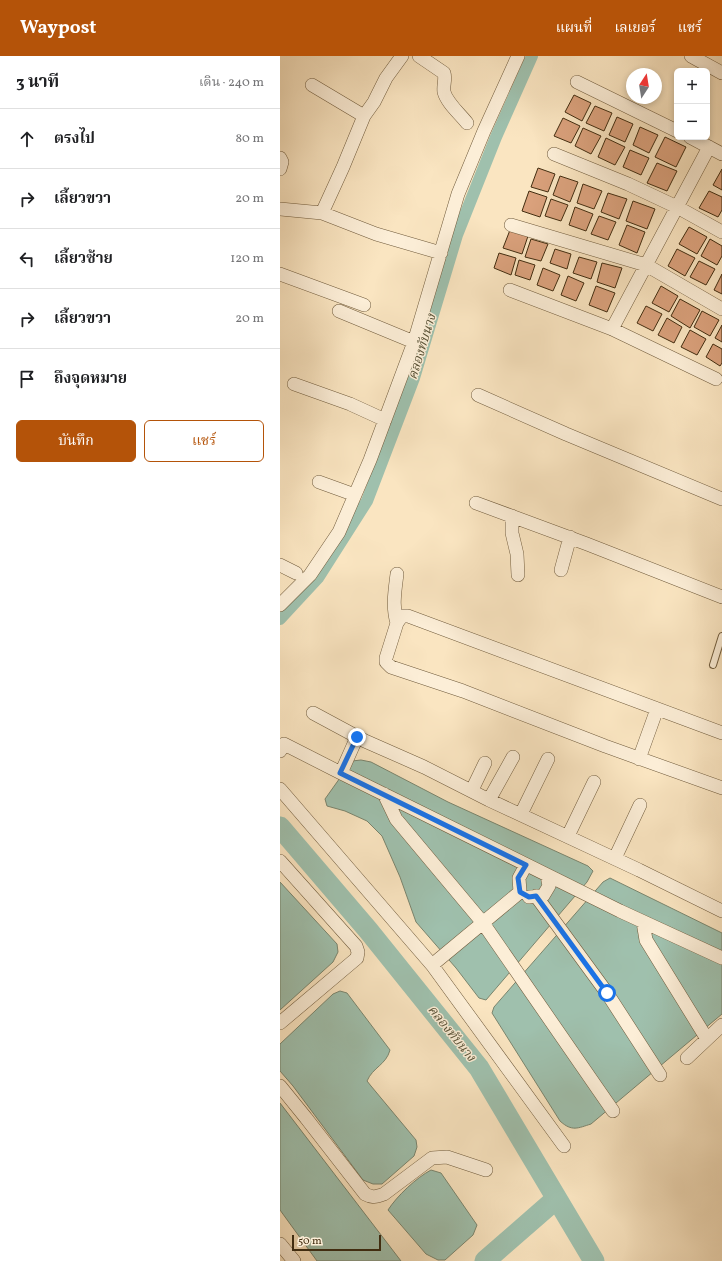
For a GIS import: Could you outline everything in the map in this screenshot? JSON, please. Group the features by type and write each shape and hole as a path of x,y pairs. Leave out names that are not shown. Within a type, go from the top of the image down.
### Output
{"street":[{"path":"322,213 364,116 374,102 386,78 402,56"},
{"path":"419,56 444,73 444,93 448,101 467,123"},
{"path":"280,605 302,584 322,558 339,532 385,420 414,342 458,194 484,131 518,56"},
{"path":"691,56 722,73"},
{"path":"577,82 674,130"},
{"path":"312,85 364,116"},
{"path":"696,140 722,154"},
{"path":"612,329 709,147"},
{"path":"554,154 628,184 677,207 722,232"},
{"path":"280,158 282,162 280,169"},
{"path":"280,209 322,213 376,234 441,253"},
{"path":"511,225 646,265 722,309"},
{"path":"280,274 364,305"},
{"path":"510,290 612,329 716,379"},
{"path":"339,311 414,342"},
{"path":"294,384 350,404 385,420"},
{"path":"478,395 566,434 722,499"},
{"path":"319,482 355,495"},
{"path":"476,503 722,597"},
{"path":"512,516 512,533 518,554 518,576"},
{"path":"561,570 570,538"},
{"path":"280,565 296,573"},
{"path":"397,574 394,609 397,623"},
{"path":"722,732 408,616 402,616 397,623 386,658 386,662 391,667 463,691 639,759 722,788"},
{"path":"639,759 657,709"},
{"path":"313,713 357,737 472,790 489,800 568,836 722,911"},
{"path":"340,773 357,737"},
{"path":"280,751 284,744 526,865 643,922 722,958"},
{"path":"489,800 513,757"},
{"path":"521,814 548,759"},
{"path":"472,790 485,763"},
{"path":"568,836 594,782"},
{"path":"280,789 432,965 564,1146"},
{"path":"384,794 396,819 483,923 613,1111"},
{"path":"614,858 640,805"},
{"path":"280,861 356,946 358,952 357,958 280,1023"},
{"path":"520,892 518,878 526,865"},
{"path":"520,892 529,897 543,896 549,886 547,875"},
{"path":"432,965 520,892"},
{"path":"536,896 607,993 660,1075"},
{"path":"643,922 646,940 707,1039"},
{"path":"687,1058 722,1025"},
{"path":"280,1086 364,1194 370,1197 376,1197 384,1194 432,1158 447,1157 486,1170"},
{"path":"280,1244 294,1261"}],"lane":[{"path":"713,665 722,636"}],"shaded area":[{"path":"361,760 371,762 448,802 588,866 593,871 587,882 486,1000 479,998 456,968 416,922 400,877 382,836 367,821 345,811 327,806 325,799 352,761"},
{"path":"610,878 722,933 722,1014 591,1124 579,1128 572,1128 560,1121 492,1013 494,1007 603,882"},
{"path":"280,882 337,944 338,952 333,962 280,1010"},
{"path":"340,991 347,993 390,1050 386,1059 373,1072 367,1081 416,1140 417,1147 414,1156 382,1184 373,1184 363,1180 293,1086 280,1071 280,1044 333,994"},
{"path":"280,1103 401,1261 317,1261 280,1210"},
{"path":"431,1170 441,1173 477,1225 473,1235 445,1260 438,1260 426,1254 388,1210 407,1188"}],"building":[{"path":"574,95 591,103 582,121 565,112"},
{"path":"595,106 612,113 604,131 586,123"},
{"path":"617,117 633,124 625,142 609,135"},
{"path":"563,118 580,126 571,143 554,136"},
{"path":"640,127 658,135 649,153 633,145"},
{"path":"583,128 601,136 591,154 575,146"},
{"path":"665,137 686,147 676,167 655,157"},
{"path":"606,138 625,147 615,165 598,157"},
{"path":"630,150 649,158 641,175 623,167"},
{"path":"657,163 677,171 667,191 647,183"},
{"path":"538,168 555,174 548,192 531,187"},
{"path":"722,169 722,190 713,185"},
{"path":"560,176 578,182 570,202 553,195"},
{"path":"583,184 602,191 594,209 577,203"},
{"path":"529,191 547,197 540,217 522,211"},
{"path":"709,191 722,197 722,210 718,217 699,208"},
{"path":"608,193 627,199 619,219 601,212"},
{"path":"551,199 568,205 561,221 545,216"},
{"path":"633,201 655,209 647,229 626,221"},
{"path":"575,207 593,214 586,231 569,225"},
{"path":"599,216 616,222 608,240 591,234"},
{"path":"627,225 645,232 637,253 619,245"},
{"path":"689,227 707,237 697,254 679,244"},
{"path":"510,230 528,236 522,254 503,248"},
{"path":"531,239 548,244 541,261 525,257"},
{"path":"710,239 722,246 722,256 717,265 701,256"},
{"path":"555,249 571,254 567,269 550,263"},
{"path":"677,249 695,258 685,276 668,266"},
{"path":"499,253 516,258 511,275 494,268"},
{"path":"579,257 597,262 591,279 573,273"},
{"path":"519,260 535,265 530,280 515,275"},
{"path":"699,261 715,269 706,285 690,277"},
{"path":"602,263 622,268 615,288 597,282"},
{"path":"543,268 560,275 553,291 537,285"},
{"path":"722,274 722,294 714,290"},
{"path":"568,276 584,283 576,301 561,295"},
{"path":"596,286 615,293 607,312 589,305"},
{"path":"661,286 678,296 669,312 652,303"},
{"path":"680,299 700,310 690,328 671,316"},
{"path":"646,306 662,314 653,331 637,323"},
{"path":"702,311 719,320 710,336 694,327"},
{"path":"667,318 682,327 674,343 658,335"},
{"path":"722,325 722,342 715,338"},
{"path":"690,330 706,339 697,355 681,347"},
{"path":"713,344 722,349 722,363 720,366 706,357"}],"waterway":[{"name":"คลองทับนาง","path":"280,619 318,578 367,501 414,378 457,235 496,137 532,56"},
{"name":"คลองทับนาง","path":"280,827 368,930 479,1068 594,1261"},
{"path":"485,1261 556,1199"}],"route":[{"path":"357,737 340,773 526,865 518,878 520,892 529,897 536,896 607,993"}]}
